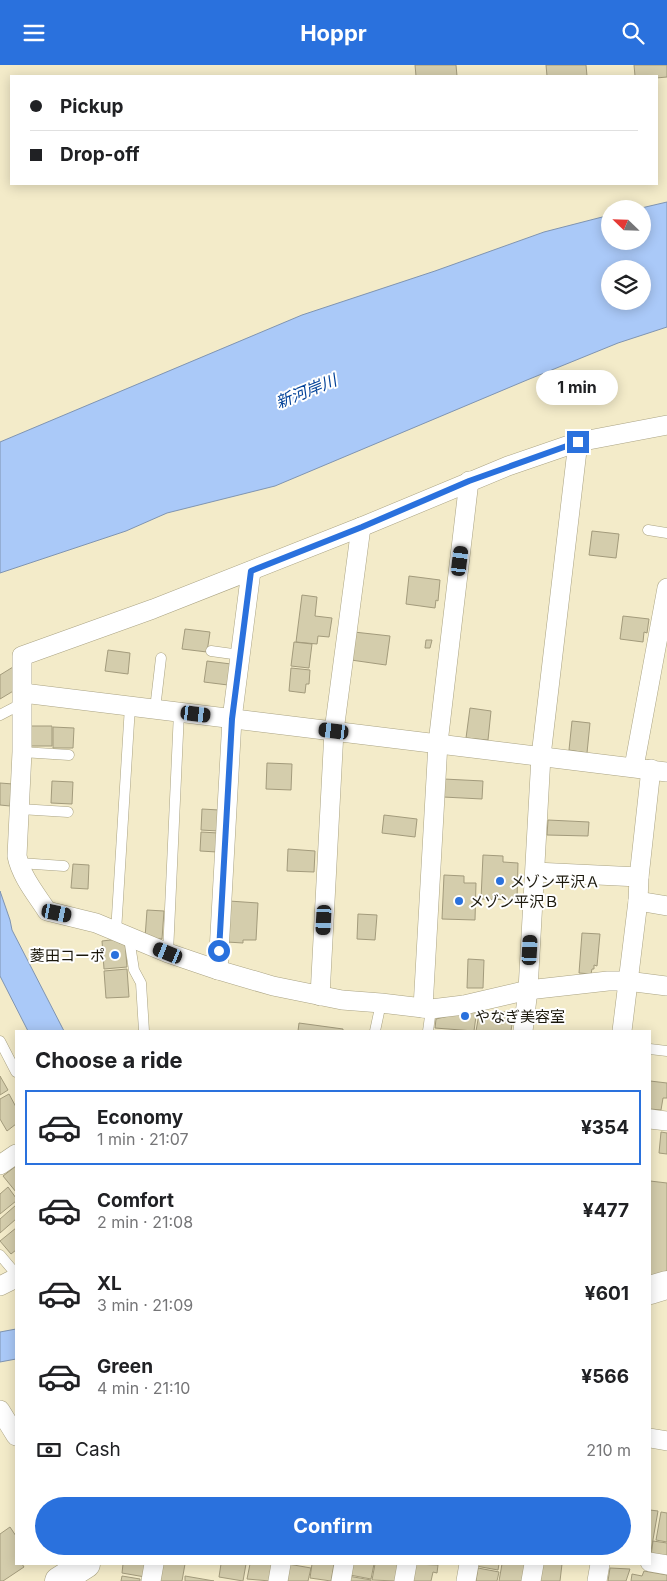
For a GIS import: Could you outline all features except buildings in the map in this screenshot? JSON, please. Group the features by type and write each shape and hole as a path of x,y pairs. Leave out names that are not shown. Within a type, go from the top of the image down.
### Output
{"main road":[{"path":"651,1291 667,1285"},
{"path":"59,1581 84,1565"}],"street":[{"path":"667,425 578,442 469,481 362,527 251,571 153,609 22,656 22,752 17,856 18,863 30,886 47,911 96,923 168,953 218,970 273,986 320,996 342,1000 427,1008 464,1005 528,990 608,981 628,981 667,986"},
{"path":"523,1030 528,990 541,756 578,442"},
{"path":"427,1008 438,743 469,481"},
{"path":"320,996 334,731 362,527"},
{"path":"218,970 232,719 251,571"},
{"path":"622,1030 638,901 667,588"},
{"path":"23,698 130,706 651,769"},
{"path":"535,872 639,877"},
{"path":"638,901 667,906"},
{"path":"651,1119 667,1121"},
{"path":"0,1165 15,1155"},
{"path":"0,1286 15,1277"},
{"path":"0,1410 15,1434"},
{"path":"651,1438 667,1441"},
{"path":"651,1562 667,1565"},
{"path":"151,1581 154,1565"},
{"path":"278,1581 281,1565"},
{"path":"341,1581 344,1565"},
{"path":"404,1581 407,1565"},
{"path":"466,1581 469,1565"},
{"path":"531,1581 534,1565"},
{"path":"597,1581 600,1565"}],"lane":[{"path":"648,530 667,533"},
{"path":"211,651 240,655"},
{"path":"155,709 161,658"},
{"path":"0,715 23,698"},
{"path":"130,706 123,935 140,983 144,1030"},
{"path":"168,953 179,712"},
{"path":"22,752 69,755"},
{"path":"20,809 68,812"},
{"path":"18,863 64,866"},
{"path":"375,1030 380,1003"},
{"path":"427,1008 428,1030"},
{"path":"0,1041 15,1070"},
{"path":"651,1049 667,1051"},
{"path":"0,1255 15,1275"}],"water":[{"name":"新河岸川","path":"667,202 667,327 618,343 275,486 167,513 126,531 0,573 0,442 302,315 435,271 544,232 601,217 601,250 651,250 651,206"},
{"path":"0,891 12,930 63,1030 27,1030 0,976"},
{"path":"15,1329 15,1359 0,1362 0,1332"}],"place":[{"name":"メゾン平沢Ａ","path":"500,881"},
{"name":"メゾン平沢Ｂ","path":"459,901"},
{"name":"菱田コーポ","path":"115,955"},
{"name":"やなぎ美容室","path":"465,1016"}],"route":[{"path":"219,951 232,719 251,571 362,527 469,481 578,442"}]}
